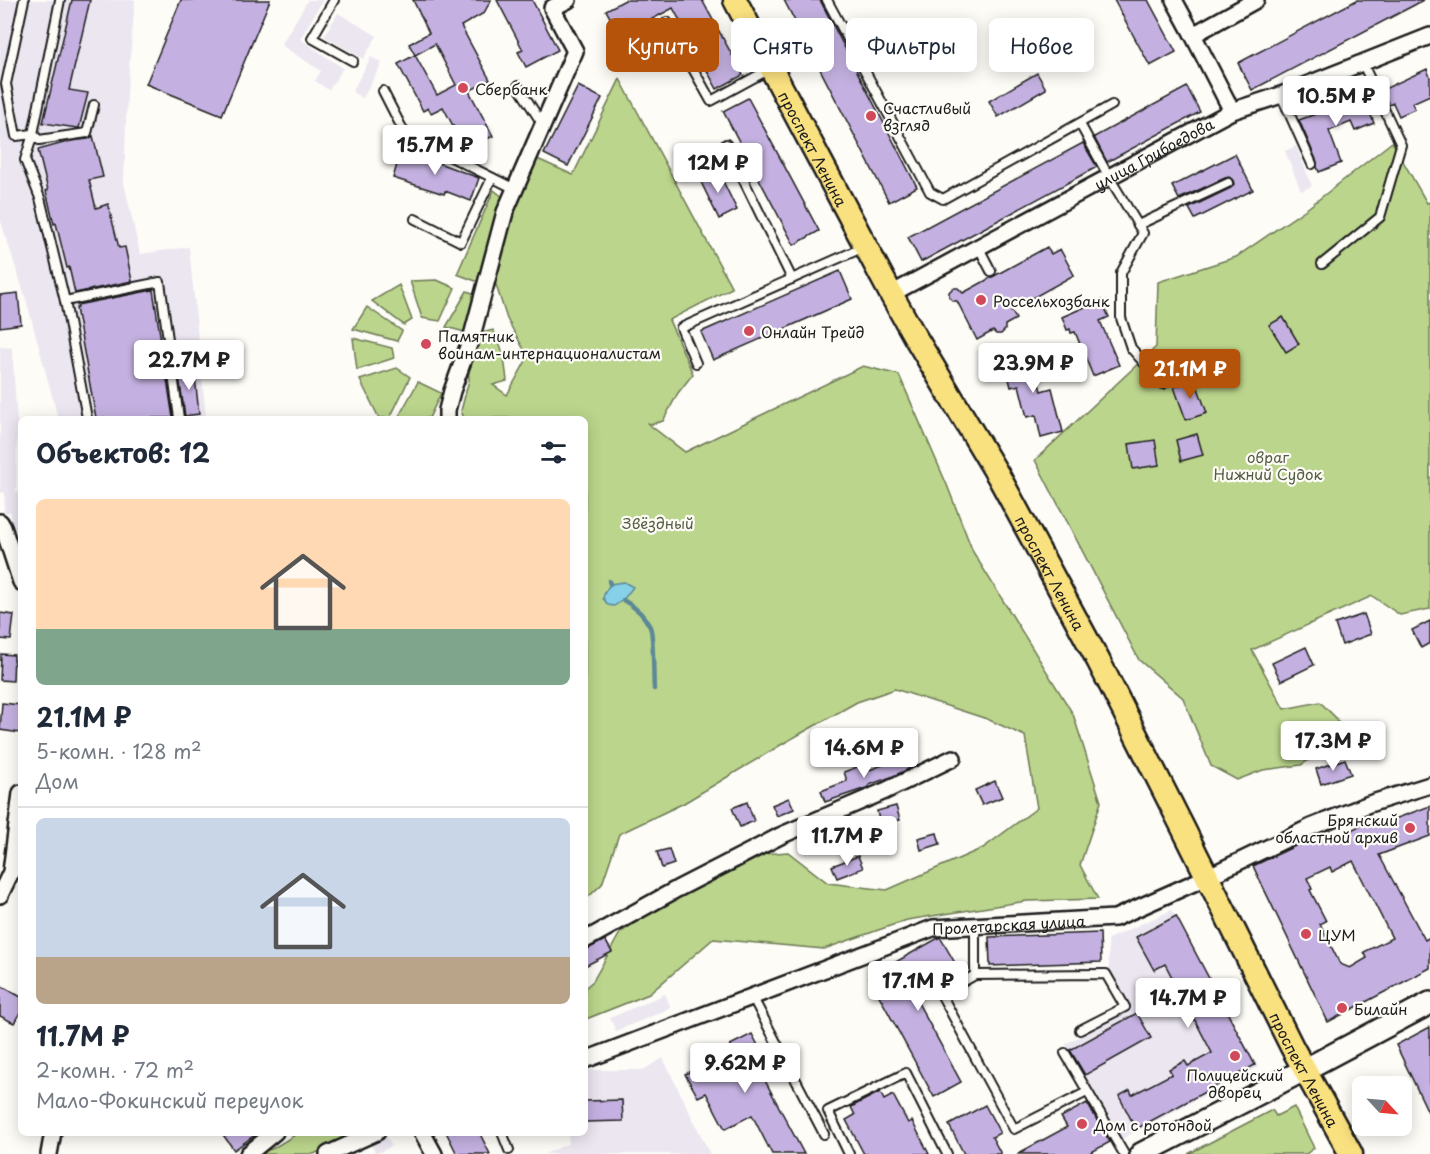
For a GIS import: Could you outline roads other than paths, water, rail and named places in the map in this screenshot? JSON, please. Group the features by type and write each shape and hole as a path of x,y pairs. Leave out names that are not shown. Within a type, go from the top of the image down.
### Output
{"main road":[{"name":"проспект Ленина","path":"735,0 744,18"},
{"name":"проспект Ленина","path":"773,72 891,294 1005,487 1098,660 1304,1070 1351,1154"},
{"path":"1142,1154 1430,1003"}],"street":[{"path":"447,416 472,336 505,212 576,51 550,4 568,0"},
{"path":"1174,0 1232,111"},
{"path":"1193,34 1256,0"},
{"name":"улица Грибоедова","path":"891,294 1232,111 1430,36"},
{"path":"0,522 18,573"},
{"path":"588,937 782,835 885,791 953,758"},
{"name":"Пролетарская улица","path":"588,1059 933,928 1115,918 1311,827 1369,804 1430,785"},
{"path":"0,895 10,872 18,817"},
{"path":"49,1154 52,1136"},
{"path":"248,1154 270,1136"},
{"path":"328,1154 368,1136"},
{"path":"424,1136 434,1154"}],"lane":[{"path":"24,0 6,84 16,136 33,134"},
{"path":"60,0 33,134 25,160 40,198 65,301 87,416"},
{"path":"334,0 312,38 353,61"},
{"path":"827,0 930,192 943,199 1112,105"},
{"path":"1322,264 1380,217 1401,146 1362,62"},
{"path":"695,72 711,100 765,72"},
{"path":"518,86 543,125"},
{"path":"383,91 405,134 515,189"},
{"path":"1281,94 1312,164"},
{"path":"33,134 39,140 87,133 94,105"},
{"path":"1080,124 1143,233 1121,273 1121,318 1131,348 1163,384"},
{"path":"726,144 792,279"},
{"path":"415,219 461,242 492,178"},
{"path":"1138,225 1228,183"},
{"path":"696,363 681,328 866,246"},
{"path":"978,246 991,271"},
{"path":"65,301 160,282 179,416"},
{"path":"975,926 975,975"},
{"path":"1080,1030 1125,1007 1106,974 975,975 940,994 1014,1129 1087,1092"},
{"path":"752,996 824,1134"},
{"path":"1065,1053 1124,1154"},
{"path":"849,1154 828,1112 906,1073 947,1154"},
{"path":"502,1136 509,1150"}],"water":[{"path":"624,582 633,587 623,600 614,606 608,605 603,598 610,584"}],"waterway":[{"path":"623,600 639,612 650,627 654,689"}],"place":[{"name":"Сбербанк","path":"463,88"},
{"name":"Счастливый взгляд","path":"871,116"},
{"name":"Россельхозбанк","path":"981,300"},
{"name":"Онлайн Трейд","path":"749,331"},
{"name":"Памятник воинам-интернационалистам","path":"426,344"},
{"name":"Брянский областной архив","path":"1410,828"},
{"name":"ЦУМ","path":"1306,934"},
{"name":"Билайн","path":"1342,1008"},
{"name":"Полицейский дворец","path":"1235,1056"},
{"name":"Дом с ротондой","path":"1082,1124"}],"park label":[{"name":"овраг Нижний Судок","path":"1268,464"},
{"name":"Звёздный","path":"658,522"}]}
